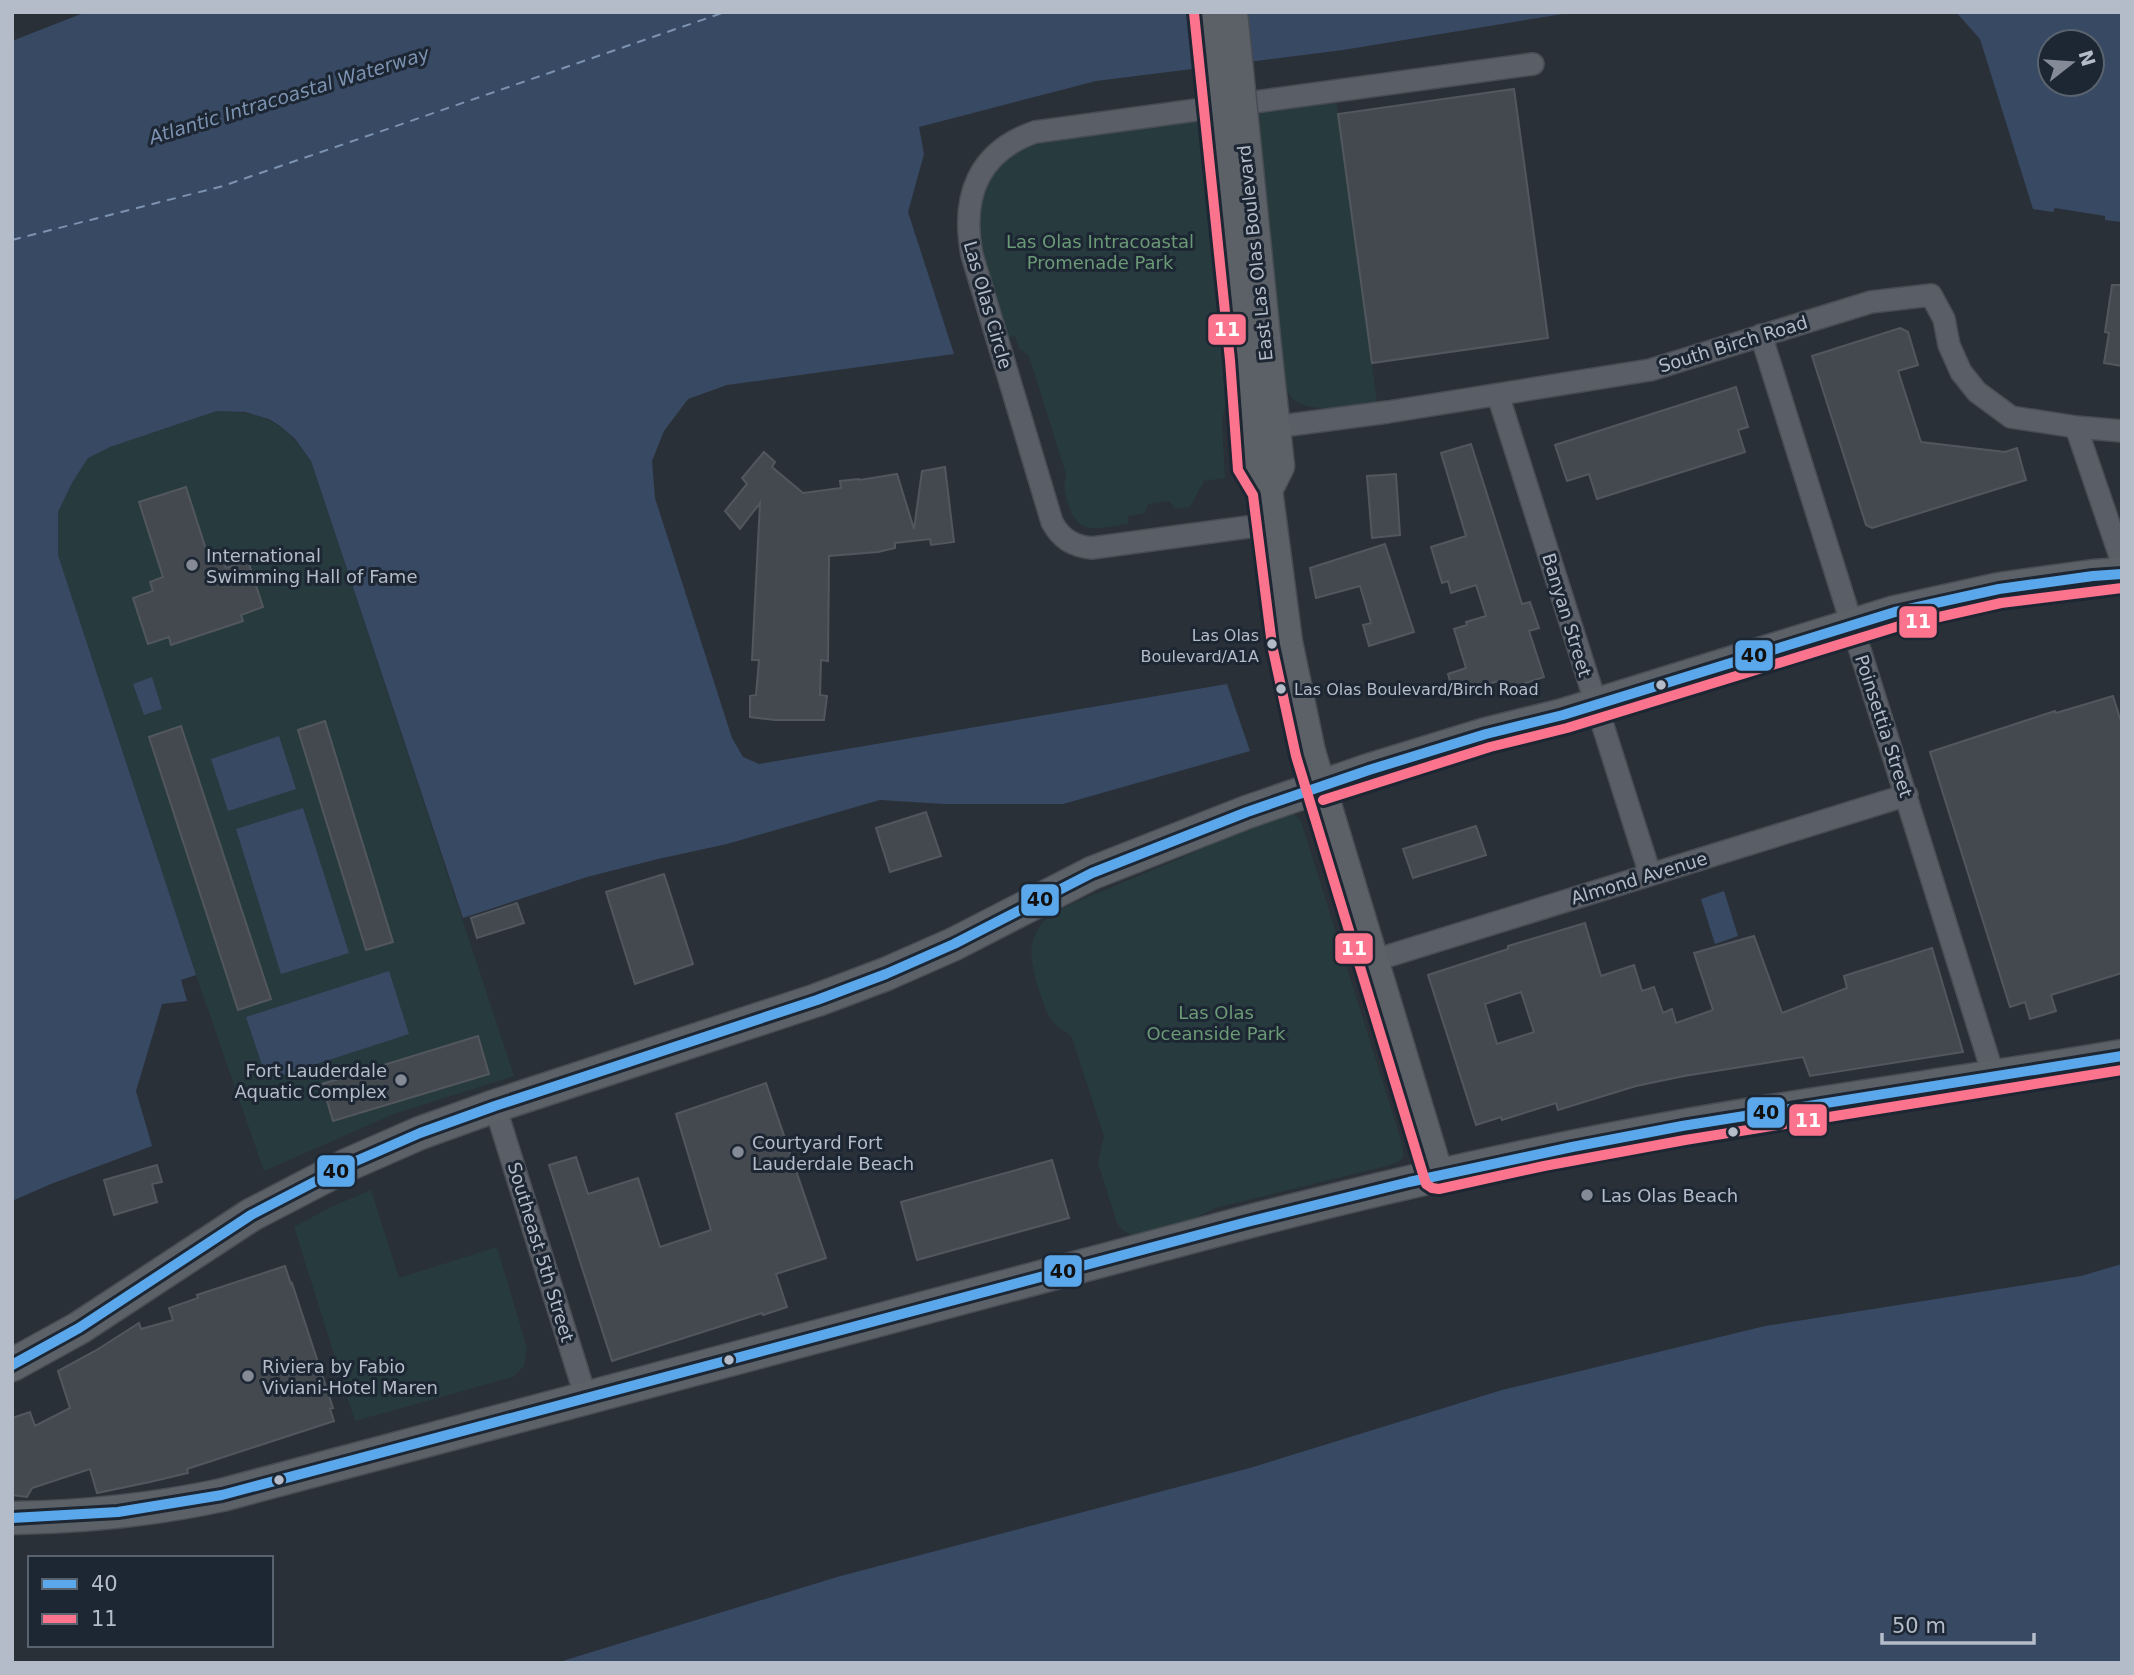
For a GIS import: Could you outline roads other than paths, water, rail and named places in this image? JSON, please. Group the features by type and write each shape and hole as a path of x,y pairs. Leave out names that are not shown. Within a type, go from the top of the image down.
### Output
{"main road":[{"name":"East Las Olas Boulevard","path":"1208,12 1255,358 1274,426 1278,466 1266,490"},
{"name":"East Las Olas Boulevard","path":"1231,12 1255,358 1252,468 1266,490 1289,657 1309,752 1437,1175"},
{"path":"12,1365 79,1328 230,1228 316,1180 399,1142 495,1106 817,1000 886,974 936,953 1093,873 1247,812 1486,734 1595,705 1895,612 1969,595 2122,573"},
{"path":"12,1518 94,1515 184,1503 258,1486 1247,1222 1541,1152 1683,1126 2122,1056"}],"street":[{"name":"Las Olas Circle","path":"1270,524 1092,548 1073,544 1056,530 972,255 967,224 972,193 978,179 986,166 1008,145 1035,132 1533,64"},
{"name":"South Birch Road","path":"1274,426 1388,412 1650,370 1871,302 1931,295 1944,319 1949,345 1961,372 1977,391 2011,417 2076,428 2122,431"},
{"name":"Poinsettia Street","path":"1761,335 1994,1077"},
{"name":"Banyan Street","path":"1498,395 1650,874"},
{"path":"2076,428 2122,562"},
{"name":"Almond Avenue","path":"1373,961 1907,795"},
{"name":"Southeast 5th Street","path":"495,1106 586,1398"}],"water":[{"name":"Atlantic Intracoastal Waterway","path":"86,12 1575,12 1343,50 1096,81 919,127 924,154 908,212 954,354 727,385 688,399 664,431 652,461 655,498 732,738 743,757 759,764 1227,684 1250,751 1063,804 944,804 880,800 727,844 587,877 463,918 311,461 295,439 269,419 245,412 217,411 110,447 88,458 58,512 58,555 196,975 181,980 187,1001 162,1004 136,1091 152,1146 12,1201 12,41"},
{"path":"1956,12 2122,12 2122,222 2105,220 2105,216 2055,208 2053,212 2033,209 1980,39"},
{"path":"152,677 162,709 144,715 133,684"},
{"path":"279,736 296,789 228,811 211,759"},
{"path":"303,808 349,953 281,974 236,829"},
{"path":"1724,891 1738,936 1715,944 1701,899"},
{"path":"389,971 409,1034 267,1080 246,1017"},
{"path":"2122,1264 2122,1663 556,1663 837,1577 1250,1468 1502,1390 1765,1326 2081,1276"}],"place":[{"name":"International Swimming Hall of Fame","path":"192,565"},
{"name":"Las Olas Boulevard/A1A","path":"1272,644"},
{"name":"Las Olas Boulevard/Birch Road","path":"1281,689"},
{"name":"Fort Lauderdale Aquatic Complex","path":"401,1080"},
{"name":"Courtyard Fort Lauderdale Beach","path":"738,1152"},
{"name":"Las Olas Beach","path":"1587,1195"},
{"name":"Riviera by Fabio Viviani-Hotel Maren","path":"248,1376"}],"park label":[{"name":"Las Olas Intracoastal Promenade Park","path":"1100,251"},
{"name":"Las Olas Oceanside Park","path":"1216,1022"}]}
